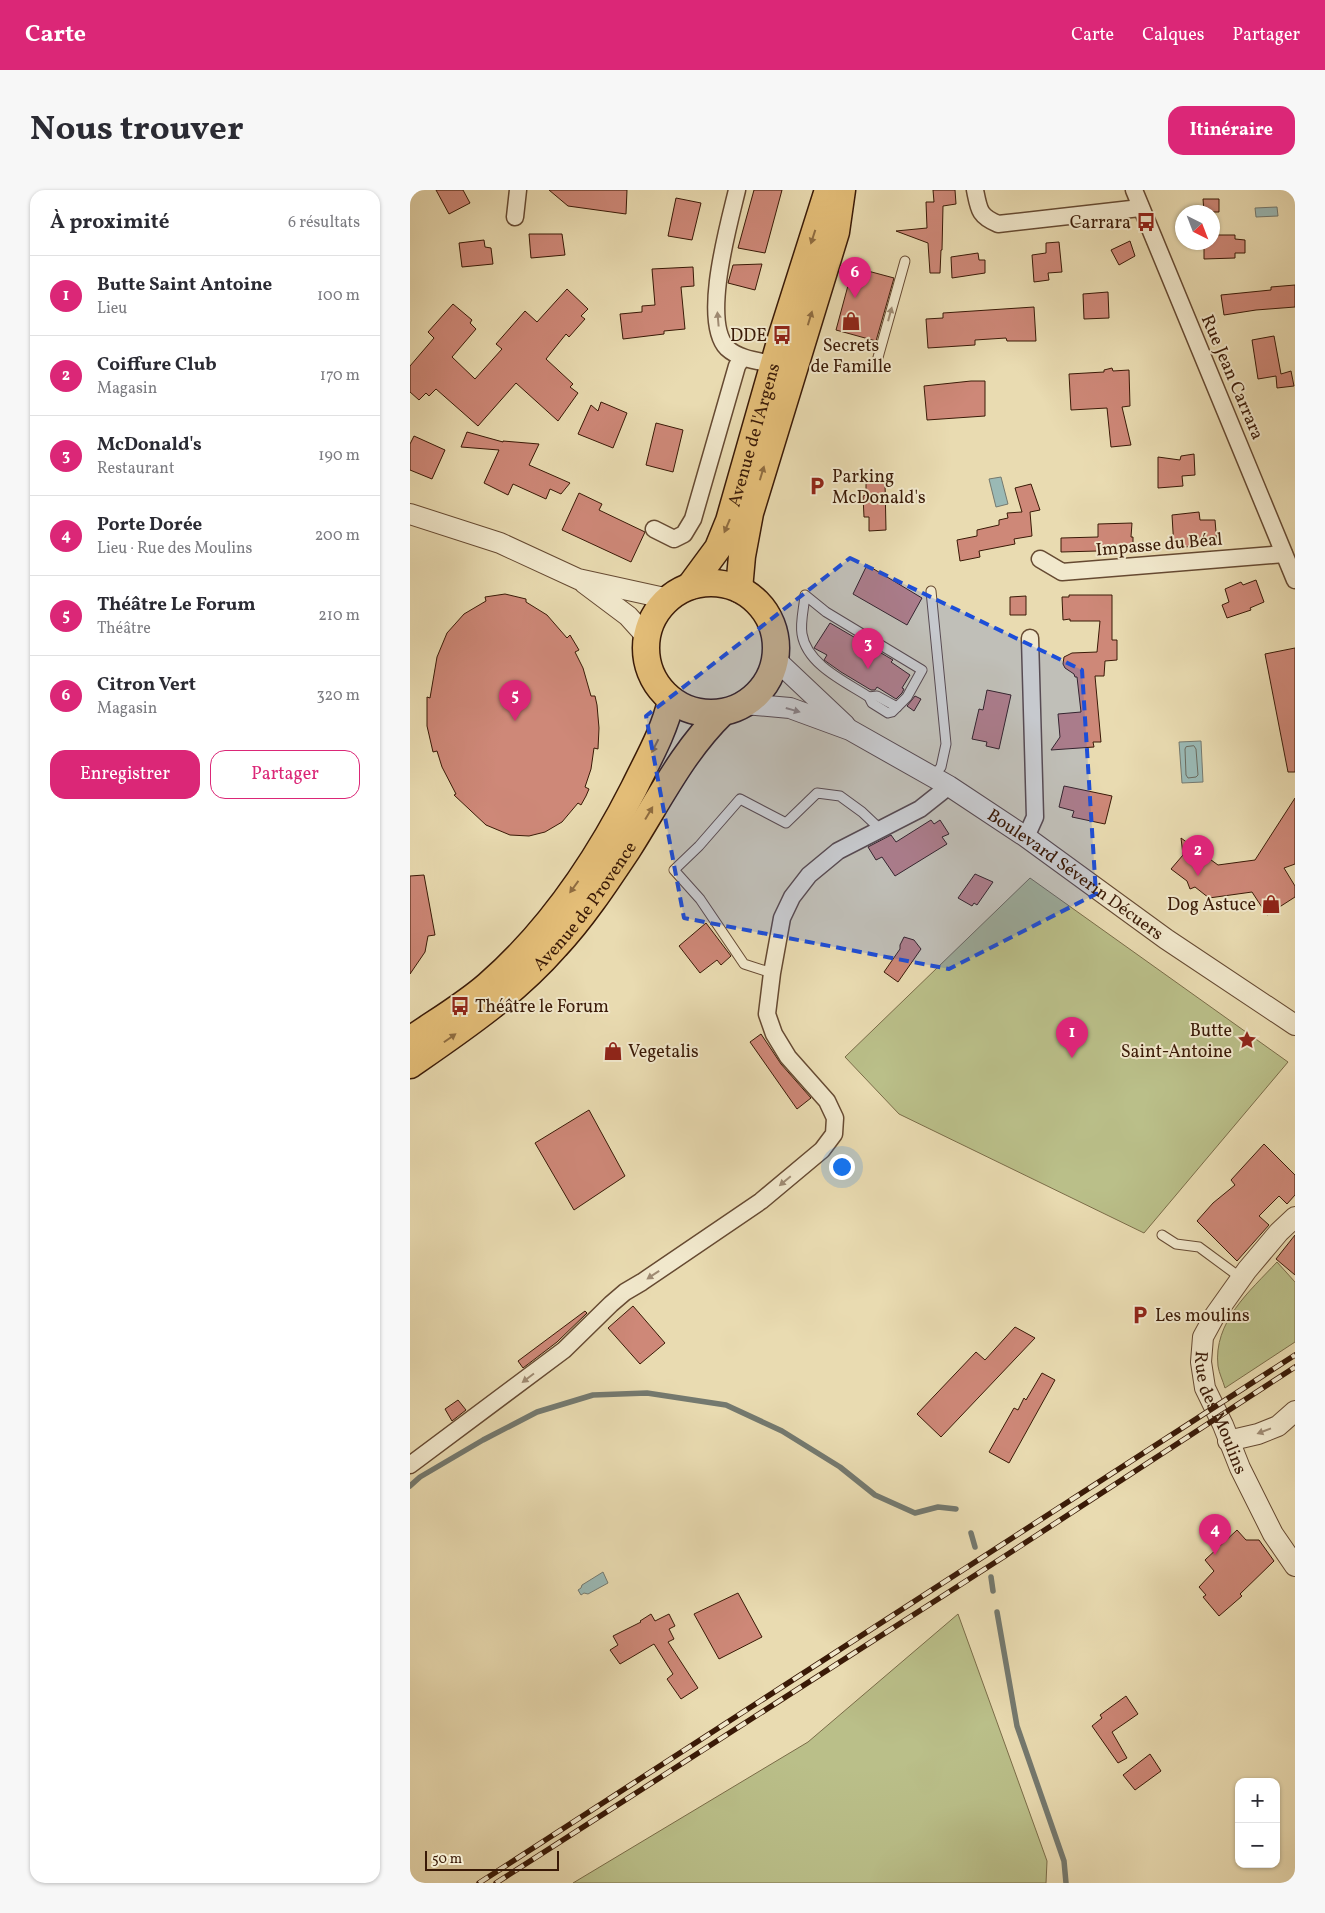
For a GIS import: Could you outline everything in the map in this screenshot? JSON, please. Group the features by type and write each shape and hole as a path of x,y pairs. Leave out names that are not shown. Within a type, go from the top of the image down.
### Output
{"main road":[{"name":"Avenue de l'Argens","path":"739,589 742,556 750,512 828,190"},
{"name":"Avenue de l'Argens","path":"680,593 718,548 730,521 836,232 842,190"},
{"path":"715,583 739,589 753,598 764,610 772,625 776,642 776,659 770,677 759,692 733,709 704,713 687,709 671,701 653,679 648,666 646,652 646,637 658,610 680,593 715,583"},
{"name":"Avenue de Provence","path":"410,1040 487,986 520,954 558,910 591,865 621,814 663,729 671,701"},
{"name":"Avenue de Provence","path":"410,1065 477,1019 512,990 556,946 593,899 628,848 676,769 694,744 733,709"}],"street":[{"path":"515,217 518,190"},
{"path":"737,190 722,253 716,294 719,332 726,347 742,358 785,367"},
{"path":"975,190 978,208 985,219 998,224 1140,208"},
{"name":"Rue Jean Carrara","path":"1134,190 1295,580"},
{"path":"654,529 674,539 684,534 693,519 737,366 742,358"},
{"path":"410,514 500,543 578,579 628,616 646,637"},
{"name":"Impasse du Béal","path":"1040,559 1062,572 1284,554"},
{"path":"578,579 680,593"},
{"path":"1026,837 1036,818 1030,638"},
{"name":"Boulevard Séverin Décuers","path":"776,659 850,730"},
{"name":"Boulevard Séverin Décuers","path":"733,709 790,708 850,730 941,781 1026,837 1166,938 1295,1025"},
{"path":"410,1465 564,1350 625,1292 761,1201 822,1150 834,1134 834,1118 828,1102 788,1057 774,1034 767,1014 782,918 792,897 809,875 838,851 920,809 941,781"},
{"name":"Rue des Moulins","path":"1295,1217 1279,1232 1241,1278 1215,1315 1203,1338 1201,1362 1205,1388 1223,1425 1240,1468 1273,1534 1295,1566"},
{"path":"1228,1441 1258,1434 1278,1426 1295,1411"}],"lane":[{"path":"877,361 905,261"},
{"path":"931,591 946,744 940,767 941,781"},
{"path":"806,595 826,612 922,670 907,698 888,714 872,703 869,697 818,662 809,652 802,633 806,595"},
{"path":"772,973 744,964 700,898 674,870 699,846 740,799 786,823 817,793 840,796 862,812 880,829"},
{"path":"1162,1235 1176,1244 1199,1247 1241,1278"}],"highlighted area":[{"path":"850,558 1082,670 1096,894 949,969 684,918 646,716"}],"green space":[{"path":"1030,878 1288,1062 1144,1233 899,1114 845,1057"},
{"path":"1277,1262 1295,1282 1295,1342 1225,1388 1218,1366 1218,1350 1221,1335 1227,1321 1245,1296"},
{"path":"958,1614 1047,1861 1046,1883 573,1883 808,1742"}],"water":[{"path":"1277,207 1278,216 1256,217 1255,208"},
{"path":"1001,477 1008,504 996,507 989,479"},
{"path":"1201,741 1203,782 1182,783 1179,742"},
{"path":"603,1572 608,1583 588,1594 584,1593 581,1595 578,1590 582,1585"}],"building":[{"path":"436,190 463,190 470,203 449,214"},
{"path":"549,190 627,190 626,214 568,206"},
{"path":"754,190 782,190 765,253 738,248"},
{"path":"933,190 955,190 956,204 943,206 940,273 930,273 928,243 896,231 927,228 926,202 934,202"},
{"path":"676,198 701,203 692,240 668,236"},
{"path":"1203,199 1219,199 1219,205 1203,205"},
{"path":"529,234 562,234 565,255 531,258"},
{"path":"1220,235 1235,235 1235,239 1245,240 1245,253 1235,253 1235,258 1204,259 1204,250 1220,250"},
{"path":"484,240 485,247 491,248 493,264 462,267 459,243"},
{"path":"1130,241 1135,256 1119,265 1111,250"},
{"path":"1059,242 1062,272 1048,273 1049,280 1034,282 1032,255 1046,253 1046,243"},
{"path":"978,253 979,260 985,260 985,273 952,278 951,257"},
{"path":"762,264 755,290 728,283 733,265"},
{"path":"693,267 694,286 681,287 685,329 664,331 664,334 623,339 620,314 642,312 642,306 655,305 652,269"},
{"path":"853,267 894,278 876,341 836,330"},
{"path":"1295,285 1295,307 1224,315 1221,295 1271,290 1271,287"},
{"path":"567,289 588,309 581,316 585,319 569,337 566,334 546,359 573,384 570,387 578,393 558,421 516,383 478,426 436,389 429,396 426,393 419,400 410,392 410,366 434,338 428,332 453,304 472,320 470,323 476,329 452,357 475,379 502,349 496,344 525,311 537,322"},
{"path":"1108,292 1109,318 1084,319 1083,294"},
{"path":"1034,307 1036,341 1007,341 1006,338 975,340 975,345 928,348 926,319 943,318 943,313"},
{"path":"1274,336 1281,374 1291,371 1294,386 1277,388 1276,376 1258,379 1252,340"},
{"path":"1112,368 1113,371 1129,370 1130,406 1122,407 1131,445 1111,447 1107,408 1071,410 1069,374 1104,372 1104,370"},
{"path":"985,381 985,416 927,420 924,386"},
{"path":"601,402 627,413 613,448 578,434 591,405 598,411"},
{"path":"656,423 683,430 673,472 646,465"},
{"path":"467,432 503,442 539,444 529,465 570,483 561,494 550,489 546,499 513,484 508,495 484,483 499,450 461,447"},
{"path":"414,436 445,450 432,479 410,470 410,444"},
{"path":"1194,454 1195,475 1182,476 1183,486 1158,488 1158,457 1180,460 1181,456"},
{"path":"885,482 886,530 869,531 869,517 864,517 863,496 866,495 866,483"},
{"path":"1031,484 1040,510 1030,512 1032,536 1014,539 1015,544 979,551 980,557 960,561 957,540 977,536 977,530 999,525 999,520 1008,518 1007,513 1022,512 1015,488"},
{"path":"579,493 602,504 599,510 645,532 631,562 562,530"},
{"path":"1199,512 1200,520 1215,520 1217,544 1174,548 1172,515"},
{"path":"1132,523 1131,537 1133,537 1133,550 1061,552 1061,538 1098,537 1098,524"},
{"path":"867,565 922,598 907,625 853,594"},
{"path":"1256,580 1264,602 1250,608 1251,610 1227,618 1222,605 1229,602 1225,589 1241,582 1243,585"},
{"path":"505,594 526,599 526,602 547,615 567,638 570,635 579,650 575,652 583,668 591,696 595,696 597,705 598,749 594,748 591,769 585,787 589,789 586,796 581,805 578,803 562,822 545,832 529,836 510,835 486,825 454,795 456,794 442,767 437,751 433,752 427,726 427,697 430,698 437,657 447,633 464,614 486,601 485,597"},
{"path":"1069,595 1112,595 1112,640 1117,640 1117,660 1105,661 1104,676 1095,676 1101,742 1093,742 1094,747 1051,750 1060,737 1058,714 1081,712 1077,677 1065,668 1063,664 1064,657 1072,653 1097,652 1100,621 1063,620 1062,597 1069,597"},
{"path":"1026,596 1026,615 1010,615 1010,597"},
{"path":"830,623 893,660 891,662 910,675 902,688 904,689 902,693 896,699 877,687 875,690 871,690 824,660 827,655 814,648"},
{"path":"1295,648 1295,772 1288,772 1265,654"},
{"path":"987,690 1011,695 999,749 986,746 987,742 972,739 979,709 983,710"},
{"path":"915,696 921,699 914,711 907,706"},
{"path":"1064,786 1112,796 1105,824 1072,817 1074,811 1059,807"},
{"path":"1295,798 1295,864 1284,868 1295,886 1295,897 1267,915 1252,892 1209,898 1195,887 1190,889 1187,881 1171,869 1183,855 1181,838 1218,865 1255,860"},
{"path":"931,820 934,824 940,820 949,834 942,837 947,844 895,876 882,857 876,860 868,847 891,835 896,842"},
{"path":"975,874 993,882 977,905 974,903 972,906 958,898"},
{"path":"424,875 435,935 428,936 425,952 410,974 410,876"},
{"path":"706,923 731,956 721,965 717,960 700,973 679,946"},
{"path":"904,937 914,940 921,949 898,982 884,972 900,949"},
{"path":"761,1034 781,1064 811,1098 797,1109 750,1042"},
{"path":"589,1110 625,1176 574,1210 535,1143"},
{"path":"1264,1144 1295,1175 1295,1195 1287,1204 1279,1196 1259,1216 1269,1225 1237,1261 1197,1221 1213,1203 1235,1185 1231,1180"},
{"path":"1295,1235 1295,1275 1276,1259"},
{"path":"633,1306 665,1343 640,1364 608,1328"},
{"path":"585,1311 587,1313 557,1342 523,1368 518,1361"},
{"path":"1015,1327 1035,1338 941,1437 917,1414 976,1352 985,1360"},
{"path":"1042,1373 1055,1380 1009,1463 989,1452 1014,1408 1018,1410 1024,1398 1026,1400"},
{"path":"458,1400 466,1410 452,1421 445,1409"},
{"path":"1237,1530 1246,1540 1259,1540 1274,1561 1240,1594 1242,1596 1219,1616 1203,1597 1206,1595 1199,1587 1214,1571 1205,1560"},
{"path":"738,1593 762,1637 719,1659 694,1614"},
{"path":"651,1614 655,1621 669,1614 675,1626 669,1629 674,1639 668,1642 698,1688 681,1699 667,1679 673,1674 654,1644 620,1664 610,1650 618,1645 613,1636 641,1622"},
{"path":"1126,1696 1138,1714 1112,1732 1127,1758 1118,1763 1092,1726 1102,1718 1100,1715"},
{"path":"1150,1754 1161,1771 1135,1790 1123,1775"}],"waterway":[{"path":"410,1486 420,1477 483,1440 537,1412 593,1395 647,1393 726,1405 782,1431 840,1467 875,1495 915,1513 938,1507 956,1509"},
{"path":"971,1533 975,1547"},
{"path":"991,1577 993,1591"},
{"path":"997,1612 1017,1726 1064,1861 1066,1883"}],"railway":[{"path":"479,1883 1295,1355"},
{"path":"496,1883 1295,1367"}],"place":[{"name":"Carrara","path":"1146,222"},
{"name":"Citron Vert","path":"855,298"},
{"name":"Secrets de Famille","path":"851,321"},
{"name":"DDE","path":"782,335"},
{"name":"Parking McDonald's","path":"817,486"},
{"name":"McDonald's","path":"868,669"},
{"name":"Théâtre Le Forum","path":"515,721"},
{"name":"Coiffure Club","path":"1198,876"},
{"name":"Dog Astuce","path":"1271,904"},
{"name":"Théâtre le Forum","path":"460,1006"},
{"name":"Butte Saint-Antoine","path":"1247,1040"},
{"name":"Vegetalis","path":"613,1051"},
{"name":"Butte Saint Antoine","path":"1072,1058"},
{"name":"Les moulins","path":"1140,1315"},
{"name":"Porte Dorée","path":"1215,1555"}]}
